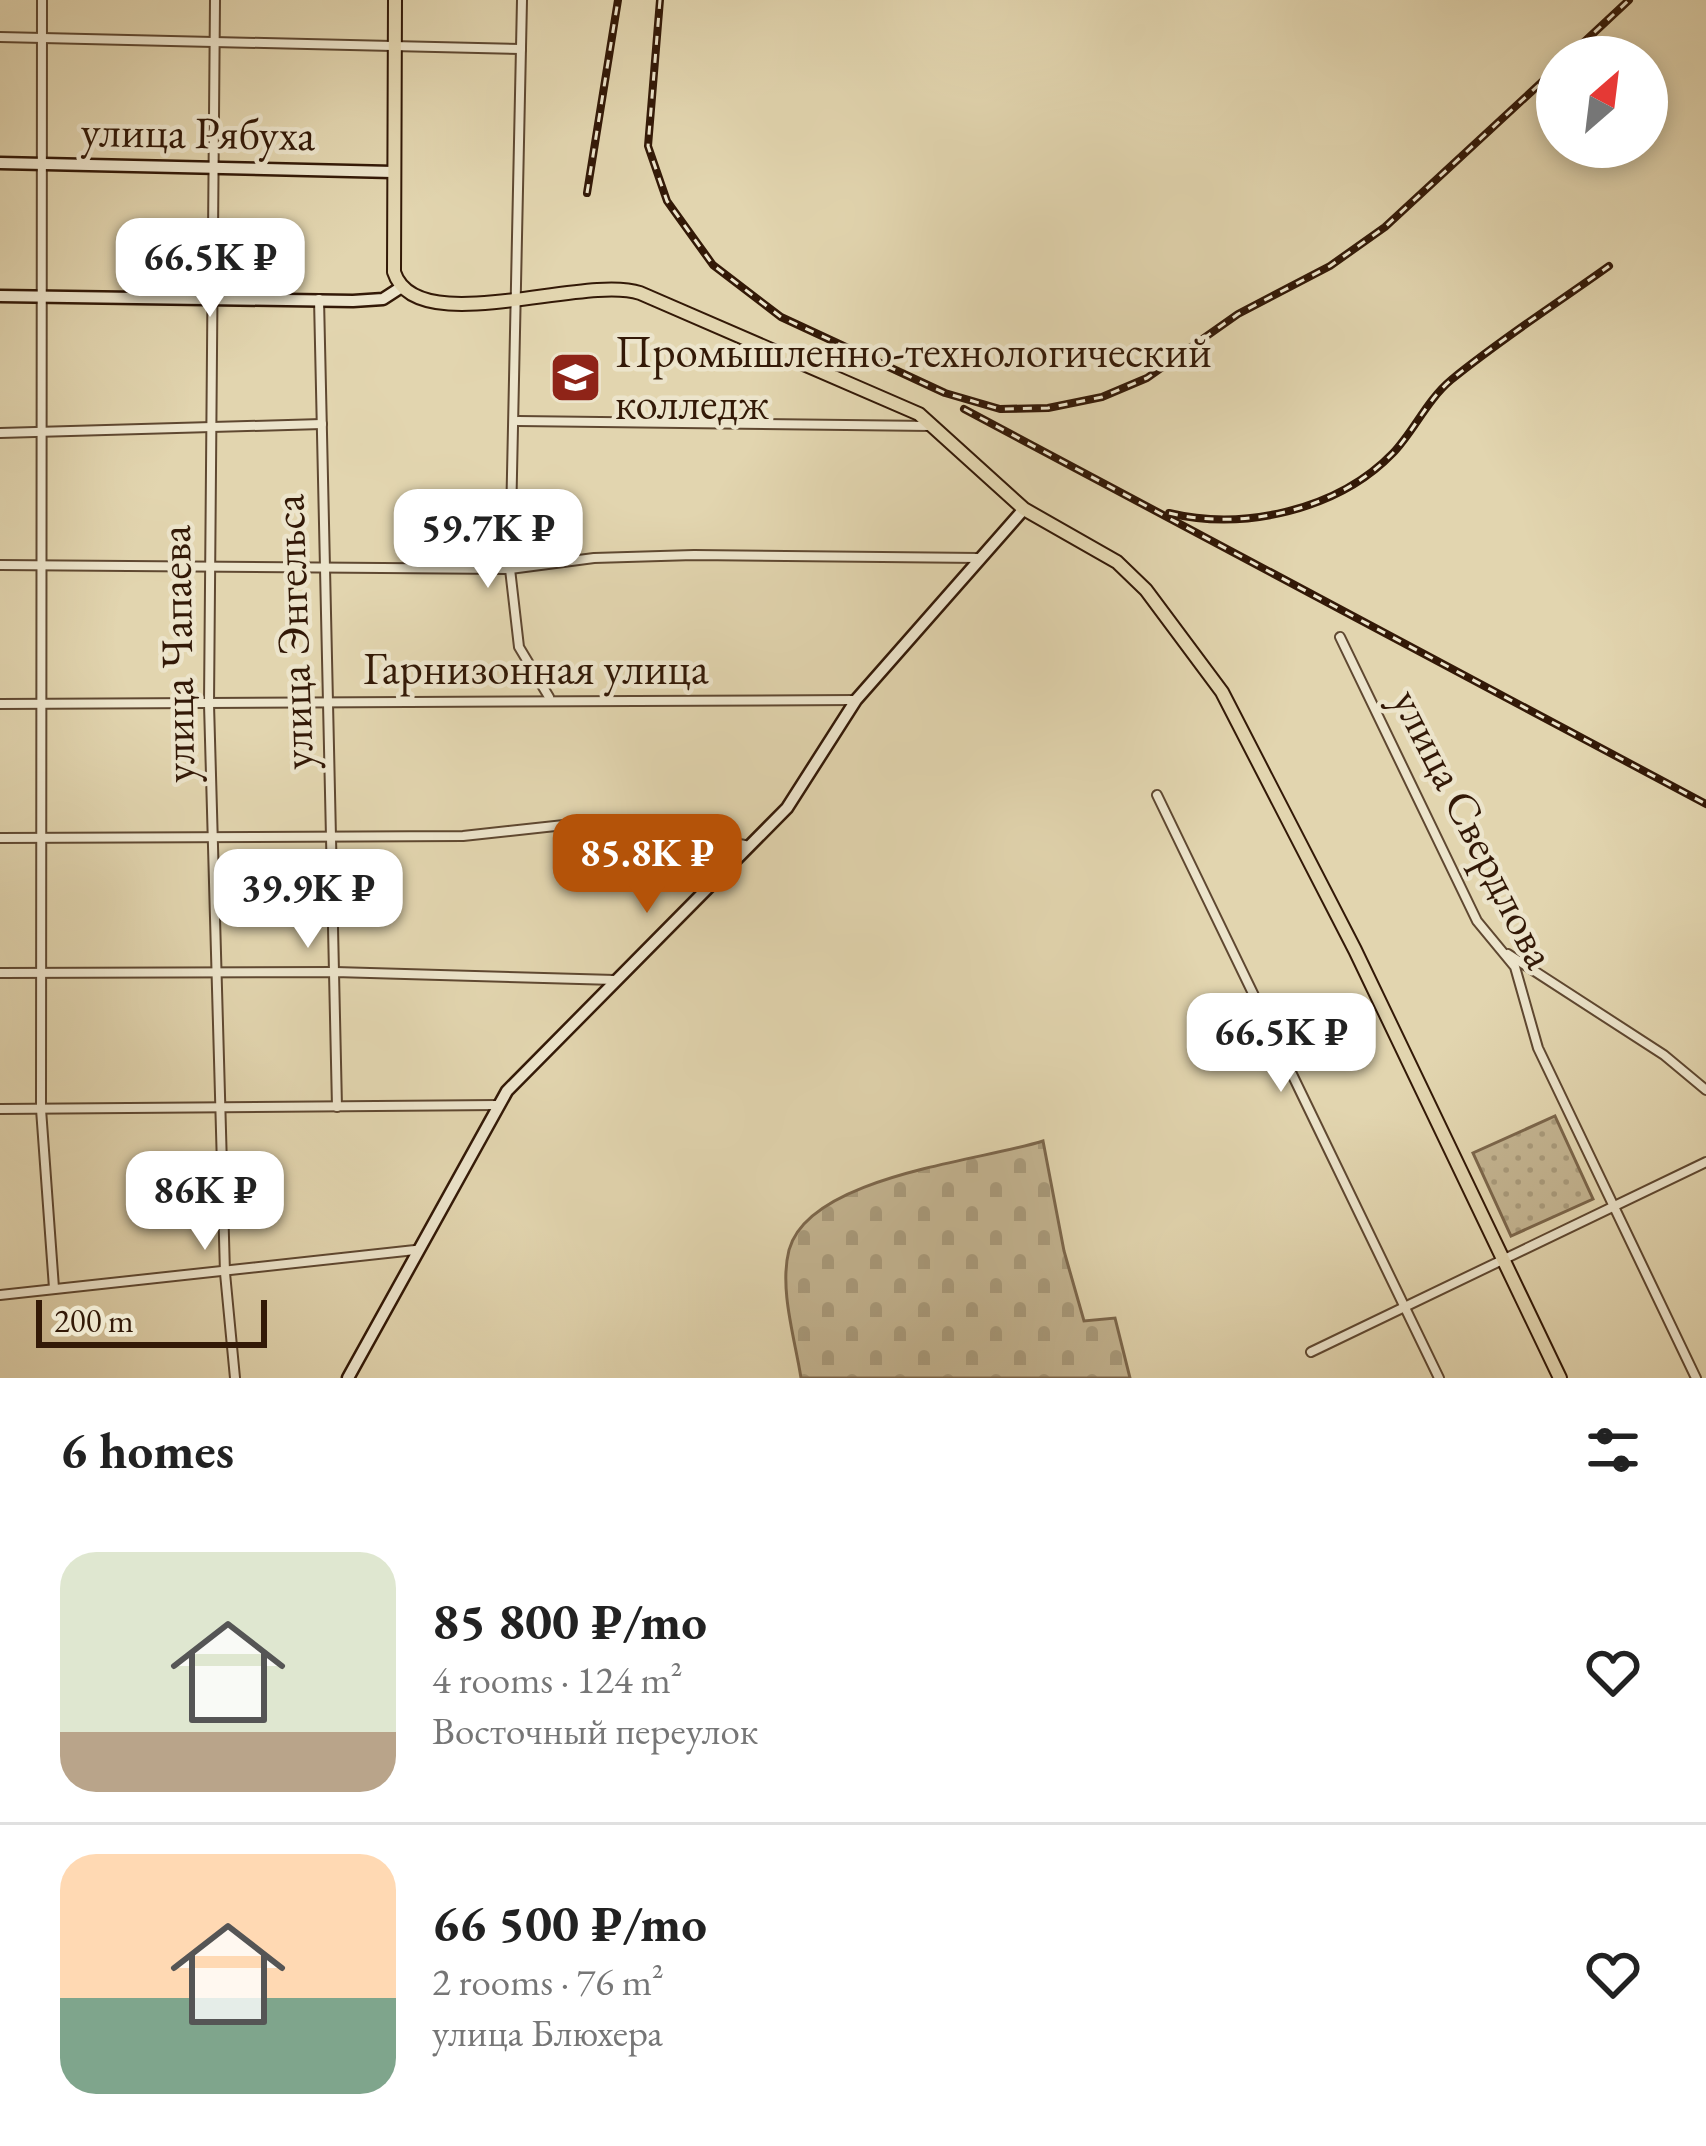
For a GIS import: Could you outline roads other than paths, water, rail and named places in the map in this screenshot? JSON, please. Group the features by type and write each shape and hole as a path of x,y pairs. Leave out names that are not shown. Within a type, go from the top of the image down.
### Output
{"main road":[{"path":"395,0 394,272 400,288 434,303 514,300 600,287 634,291 900,404 936,426 1024,509 1128,570 1222,692 1355,950 1560,1378"}],"street":[{"path":"42,0 46,296 41,1109 54,1288"},
{"name":"улица Чапаева","path":"215,0 207,564 211,837 225,1273 236,1378"},
{"path":"523,0 514,300 518,421 510,569 519,647 550,698"},
{"path":"0,37 521,49"},
{"name":"улица Рябуха","path":"0,163 393,172"},
{"path":"0,296 383,299 400,288"},
{"name":"улица Энгельса","path":"319,298 335,837 337,1107"},
{"path":"518,421 936,426"},
{"path":"0,433 322,424"},
{"path":"348,1378 497,1105 745,845 787,808 856,700 1024,509"},
{"path":"0,566 510,569 594,558 694,555 979,558"},
{"name":"улица Свердлова","path":"1340,637 1477,921 1490,942 1507,953 1538,1048 1696,1378"},
{"name":"Гарнизонная улица","path":"0,704 856,700"},
{"path":"1157,795 1439,1378"},
{"path":"0,838 475,835 601,821 745,845"},
{"path":"1507,953 1664,1055 1706,1090"},
{"path":"0,973 335,973 616,980"},
{"path":"0,1109 497,1105"},
{"path":"1311,1352 1706,1162"},
{"path":"0,1295 415,1250"}],"railway":[{"path":"587,193 618,0"},
{"path":"660,0 648,146 667,201 713,265 781,317 945,393 1000,409 1048,408 1102,397 1147,378 1238,314 1330,266 1385,227 1536,87"},
{"path":"1590,36 1629,0"},
{"path":"1169,513 1198,518 1258,517 1318,502 1345,489 1393,453 1451,380 1609,266"},
{"path":"964,409 1706,804"}],"place":[{"name":"Промышленно-технологический колледж","path":"576,377"}]}
